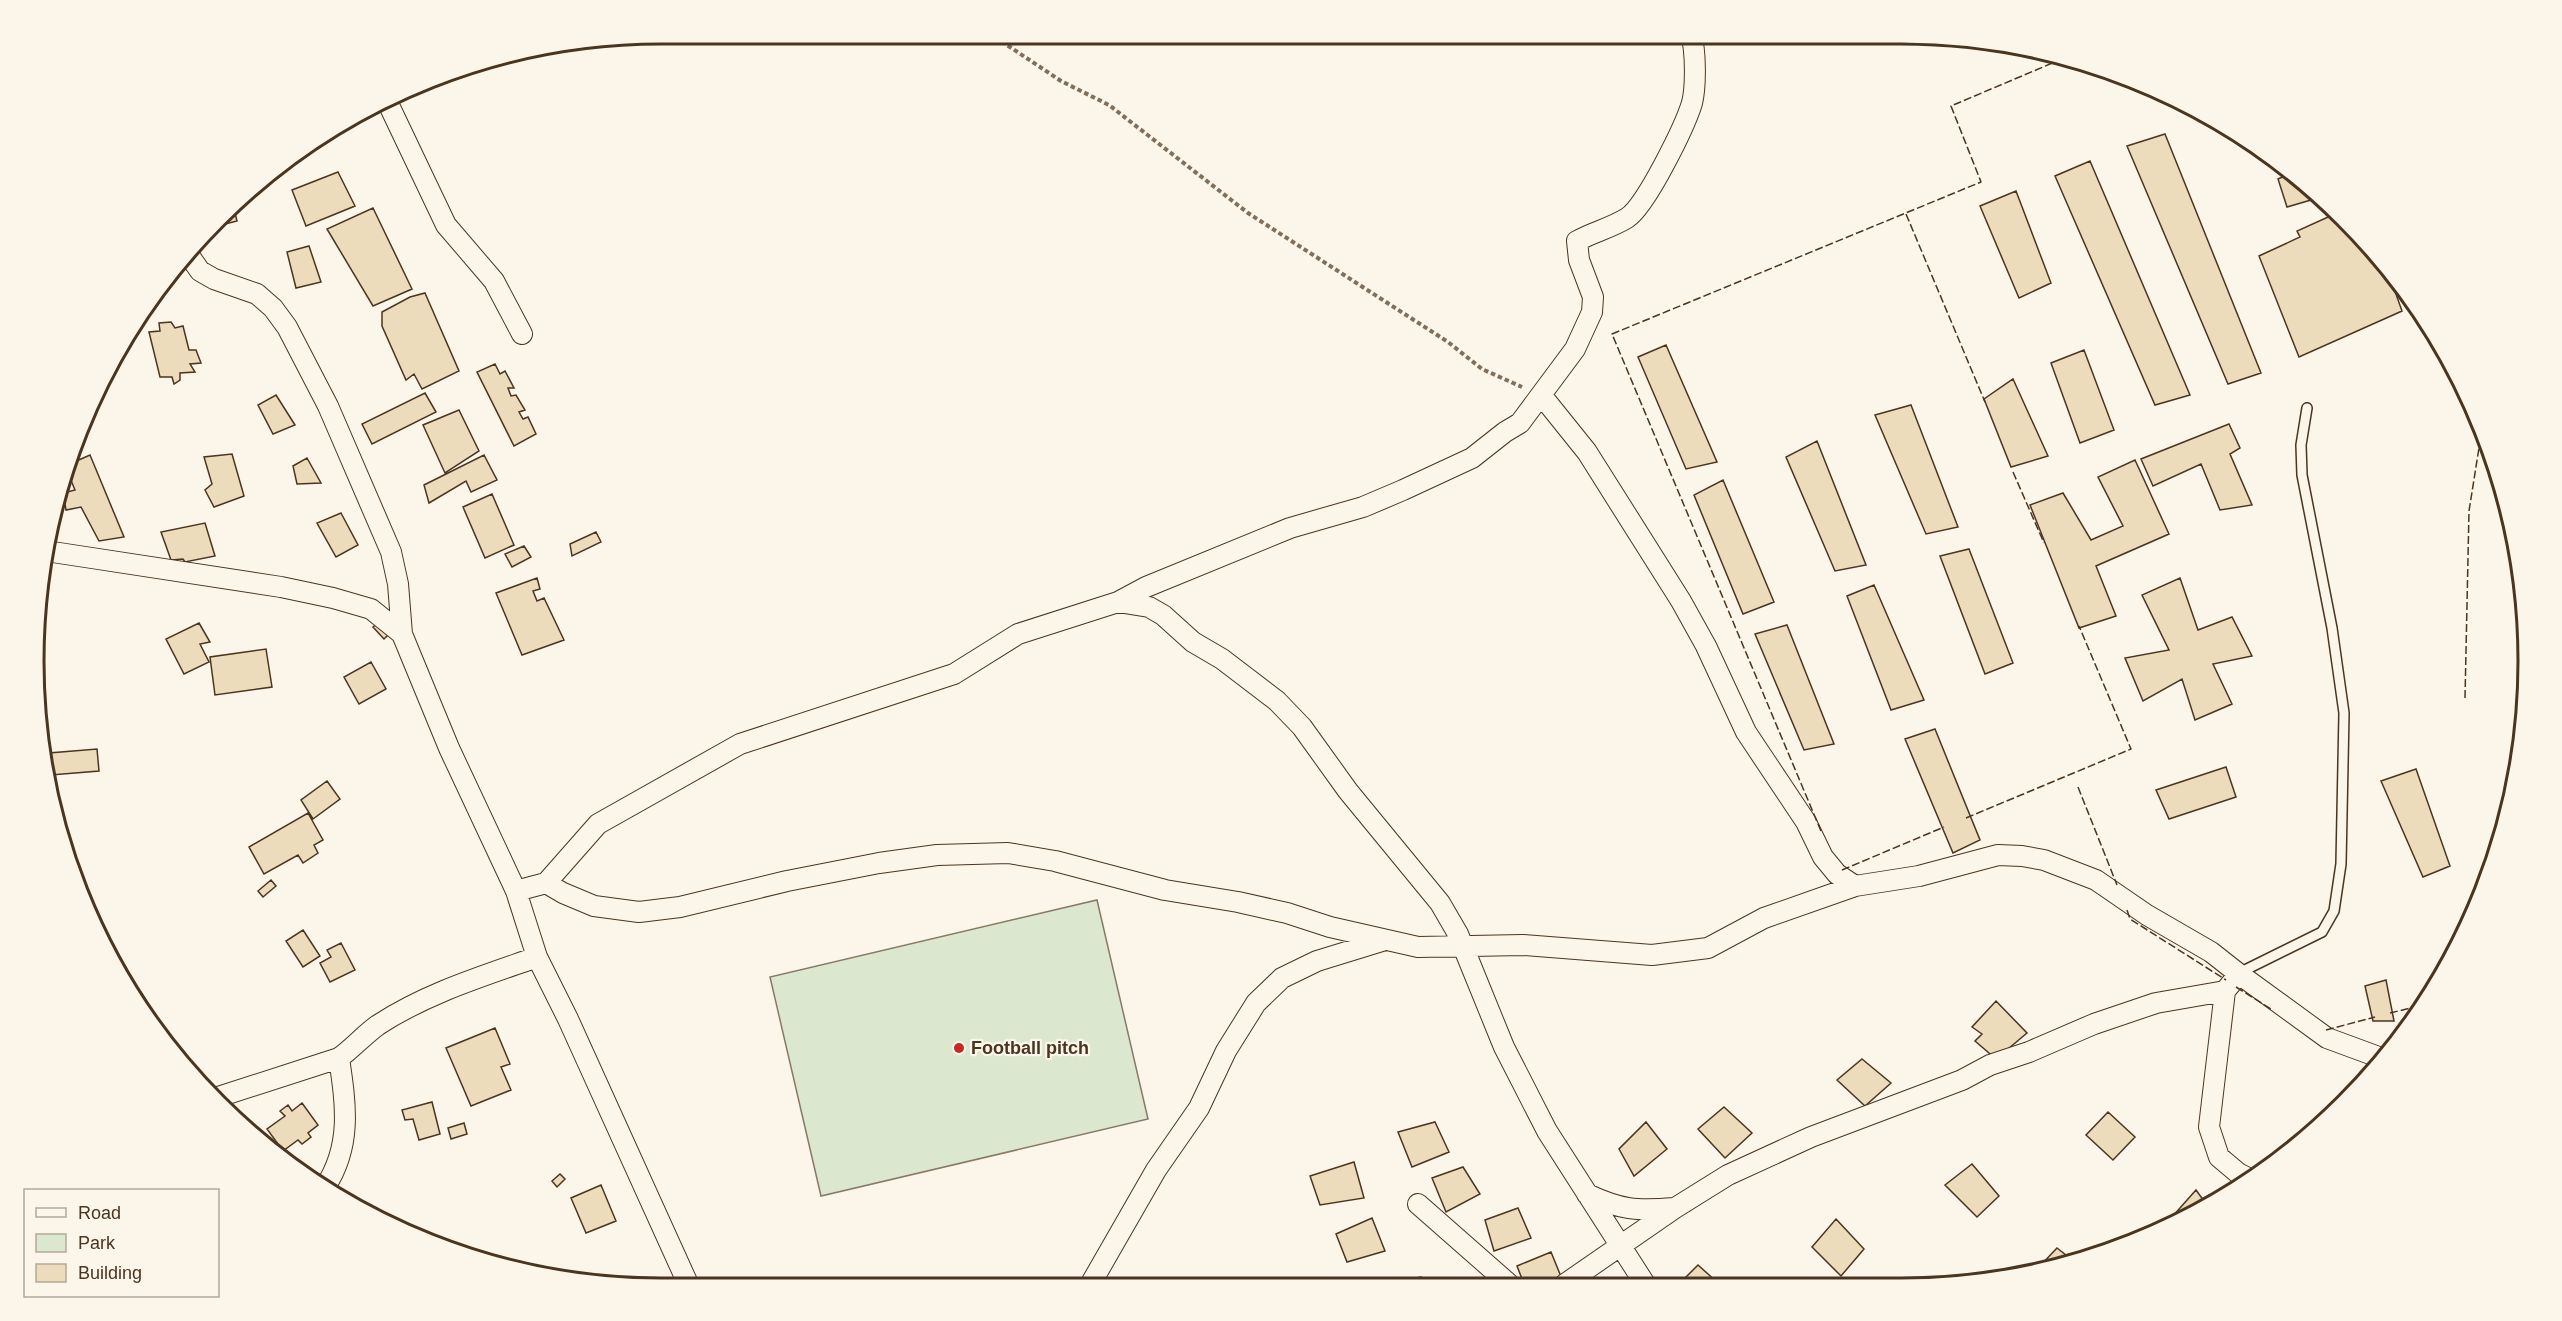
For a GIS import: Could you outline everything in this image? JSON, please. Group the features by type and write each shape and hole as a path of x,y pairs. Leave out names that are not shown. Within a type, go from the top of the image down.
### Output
{"street":[{"path":"516,891 546,883 598,824 740,744 954,674 1018,634 1118,602 1146,587 1290,528 1363,507 1472,458 1520,423 1575,349 1592,312 1593,297 1579,260 1577,242 1627,218 1643,202 1686,120 1692,100 1694,70 1692,44"},
{"path":"389,106 446,225 494,281 522,334"},
{"path":"192,260 200,271 214,279 257,294 273,308 287,327 328,406 391,552 398,584 402,634 449,748 516,891 537,957 685,1278"},
{"path":"1542,396 1587,452 1681,601 1706,646 1746,732 1806,822 1823,857 1837,874 1856,886"},
{"path":"53,552 246,581 333,598 371,609 402,634"},
{"path":"1118,602 1149,607 1163,615 1193,642 1222,659 1277,701 1302,727 1348,791 1440,903 1450,917 1504,1047 1530,1100 1547,1131 1641,1278"},
{"path":"546,883 562,893 594,906 639,912 680,907 787,881 879,863 937,855 1008,853 1055,861 1165,890 1204,895 1277,910 1330,927 1418,946 1523,945 1652,955 1688,953 1708,948 1764,918 1856,886 1919,876 1998,855 2022,856 2044,860 2096,880 2147,915 2211,952 2327,1038 2375,1056"},
{"path":"1094,1278 1156,1170 1199,1108 1226,1051 1256,1003 1281,978 1317,961 1384,940"},
{"path":"223,1096 339,1058 376,1027 410,1007 451,988 537,957"},
{"path":"2239,974 2225,991 2209,1128 2219,1157 2242,1175"},
{"path":"1573,1278 1674,1208 1728,1175 1811,1137 1962,1080 1990,1065 2029,1053 2094,1024 2156,1003 2225,991"},
{"path":"329,1181 337,1169 346,1132 339,1058"},
{"path":"1587,1194 1611,1205 1634,1210 1674,1208"},
{"path":"1418,1204 1502,1278"}],"lane":[{"path":"2239,974 2322,932 2334,911 2341,864 2344,713 2336,650 2302,475 2301,445 2307,408"}],"path":[{"path":"1006,44 1061,81 1109,105 1248,213 1448,342 1482,369 1542,396"}],"green space":[{"name":"Football pitch","path":"1097,900 1148,1119 821,1196 770,977"}],"building":[{"path":"2165,134 2261,373 2228,384 2127,146"},
{"path":"2090,161 2190,395 2155,405 2055,176"},
{"path":"338,172 355,206 306,226 292,190"},
{"path":"2283,176 2311,200 2287,207 2278,179"},
{"path":"2016,191 2051,283 2019,298 1980,206"},
{"path":"373,208 412,289 373,306 327,229"},
{"path":"235,214 237,221 224,224"},
{"path":"2330,216 2391,285 2402,311 2299,357 2259,256 2300,237 2297,231"},
{"path":"309,246 321,282 296,288 287,252"},
{"path":"425,293 459,371 422,389 414,374 406,380 382,326 382,312 410,297"},
{"path":"171,322 175,328 183,326 189,350 196,350 201,363 190,364 195,372 180,373 180,380 174,384 172,377 160,377 149,332 160,331 159,323"},
{"path":"1666,345 1717,462 1686,469 1638,357"},
{"path":"2084,350 2114,430 2080,443 2051,363"},
{"path":"495,364 500,374 505,371 514,388 508,388 511,396 516,395 525,410 519,412 523,419 528,417 536,434 514,446 477,372"},
{"path":"2013,379 2048,456 2011,467 1984,399"},
{"path":"425,393 436,412 372,444 362,424"},
{"path":"276,395 295,425 273,434 258,405"},
{"path":"1911,405 1958,527 1926,534 1875,415"},
{"path":"459,410 479,451 445,473 423,425"},
{"path":"2229,424 2240,448 2230,454 2252,505 2220,510 2201,464 2153,486 2141,459"},
{"path":"1817,441 1866,565 1835,571 1786,457"},
{"path":"232,454 244,496 214,507 205,490 212,484 204,457"},
{"path":"90,455 124,537 99,541 81,507 66,510 65,502 68,492 75,490 71,480 76,461"},
{"path":"484,455 497,480 471,492 466,481 429,503 424,485"},
{"path":"307,458 321,483 297,484 293,466"},
{"path":"2135,460 2169,534 2096,566 2116,616 2079,628 2030,505 2063,493 2091,540 2123,526 2098,477"},
{"path":"1723,480 1774,602 1743,614 1694,495"},
{"path":"492,494 514,545 485,558 463,507"},
{"path":"341,513 358,545 336,557 317,523"},
{"path":"205,523 215,556 185,562 183,559 171,560 161,532"},
{"path":"596,532 601,542 572,556 570,544"},
{"path":"524,546 531,557 512,567 505,554"},
{"path":"1969,549 2013,663 1985,674 1940,556"},
{"path":"537,578 540,589 533,591 537,601 544,598 564,640 522,655 496,593"},
{"path":"2180,578 2198,630 2232,617 2252,656 2213,664 2232,704 2195,720 2182,679 2143,701 2125,658 2169,650 2142,595"},
{"path":"1874,585 1924,700 1891,710 1847,596"},
{"path":"379,622 390,633 384,639 373,627"},
{"path":"199,623 210,642 200,644 209,662 184,674 166,639"},
{"path":"1787,625 1834,744 1804,750 1755,634"},
{"path":"266,649 272,687 215,695 210,657"},
{"path":"371,662 386,689 359,704 344,677"},
{"path":"1935,729 1980,840 1953,853 1905,739"},
{"path":"97,749 99,771 54,775 51,753"},
{"path":"2226,767 2236,797 2169,819 2156,790"},
{"path":"2416,769 2450,866 2423,877 2381,781"},
{"path":"327,781 340,799 313,819 301,800"},
{"path":"308,813 323,840 314,845 318,853 303,863 298,855 264,874 249,847"},
{"path":"271,880 276,886 263,897 258,891"},
{"path":"303,930 320,956 303,967 286,941"},
{"path":"341,943 355,970 330,982 320,963 331,957 327,950"},
{"path":"2386,980 2394,1021 2373,1021 2365,986"},
{"path":"1996,1001 2027,1033 1996,1059 1975,1041 1982,1034 1972,1027"},
{"path":"495,1028 510,1064 501,1067 511,1090 471,1106 446,1048"},
{"path":"1862,1059 1891,1083 1865,1106 1837,1080"},
{"path":"432,1102 440,1134 419,1140 413,1119 405,1120 402,1110"},
{"path":"302,1103 318,1125 308,1133 311,1137 302,1144 298,1140 285,1150 267,1129 285,1116 280,1111 288,1105 292,1111"},
{"path":"1724,1107 1752,1133 1725,1158 1698,1129"},
{"path":"2108,1112 2135,1137 2113,1160 2086,1135"},
{"path":"1435,1122 1449,1152 1412,1167 1398,1132"},
{"path":"1646,1122 1667,1149 1634,1176 1619,1149"},
{"path":"464,1123 467,1134 451,1139 448,1128"},
{"path":"1354,1162 1364,1198 1320,1205 1310,1176"},
{"path":"1972,1164 1999,1196 1977,1217 1945,1185"},
{"path":"1463,1167 1480,1194 1446,1212 1432,1178"},
{"path":"560,1174 565,1179 557,1187 552,1181"},
{"path":"601,1185 616,1221 586,1233 571,1198"},
{"path":"2196,1190 2203,1199 2175,1213"},
{"path":"1518,1208 1531,1238 1494,1251 1485,1220"},
{"path":"1372,1218 1385,1251 1347,1262 1336,1234"},
{"path":"1836,1219 1864,1249 1841,1276 1812,1247"},
{"path":"2057,1248 2066,1255 2061,1256 2046,1260"},
{"path":"1551,1252 1562,1278 1522,1278 1517,1266"},
{"path":"1698,1265 1712,1278 1685,1278"}],"fence":[{"path":"1821,831 1612,334 1981,182 1951,106 2053,63"},
{"path":"1906,214 1985,402"},
{"path":"2465,698 2469,511 2480,444"},
{"path":"2013,472 2044,543"},
{"path":"1966,818 2131,749 2079,626"},
{"path":"2078,787 2117,885"},
{"path":"1842,870 1944,827"},
{"path":"2127,910 2130,919 2226,980"},
{"path":"2236,987 2271,1009"},
{"path":"2390,1013 2412,1008"},
{"path":"2326,1030 2375,1017"}],"place":[{"name":"Football pitch","path":"959,1048"}]}
